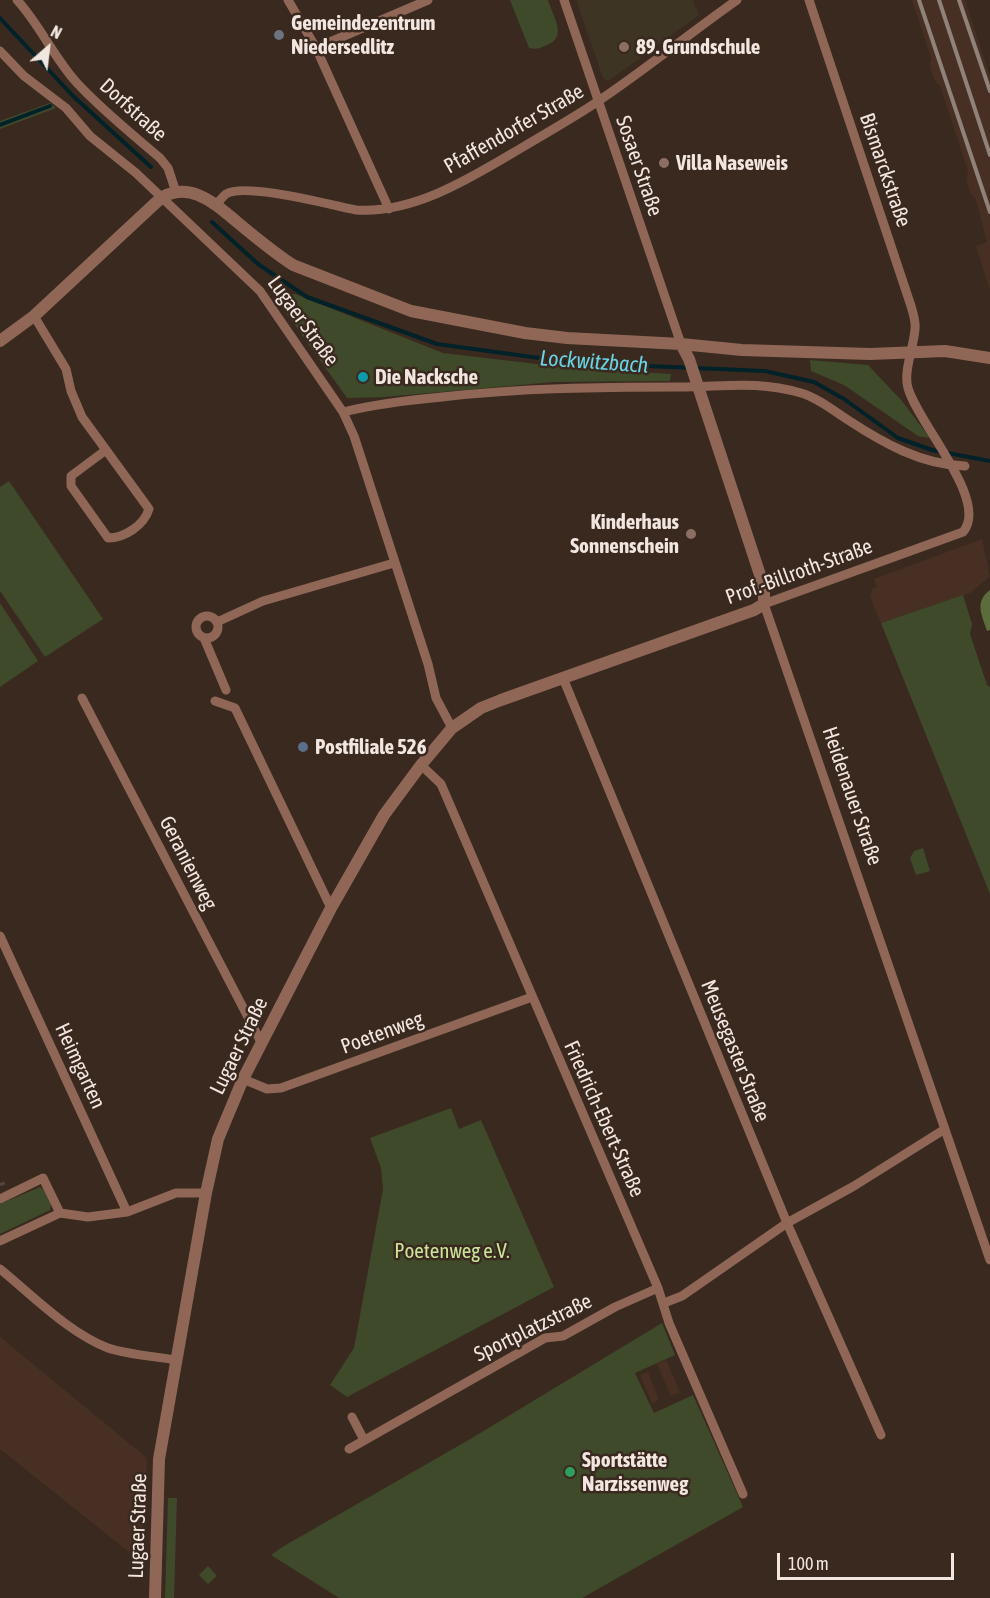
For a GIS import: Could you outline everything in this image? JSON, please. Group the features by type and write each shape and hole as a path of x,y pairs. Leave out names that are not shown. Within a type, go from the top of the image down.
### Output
{"street":[{"name":"Dorfstraße","path":"17,0 77,83 160,158 168,168 176,192"},
{"path":"288,0 316,48 389,209"},
{"path":"316,48 428,0"},
{"name":"Sosaer Straße","path":"564,0 681,344"},
{"name":"Pfaffendorfer Straße","path":"216,205 226,194 236,191 256,192 356,210 389,209 444,189 477,175 598,102 737,0"},
{"name":"Bismarckstraße","path":"809,0 911,306 915,329 912,352"},
{"name":"Dorfstraße","path":"0,51 24,76 66,108 90,136 162,197"},
{"path":"0,341 34,316 162,197 176,192 196,194 216,205 293,265 411,311 458,321 567,338 786,352 870,354 945,351 990,358"},
{"name":"Lugaer Straße","path":"155,1598 159,1460 206,1193 218,1139 243,1079 331,908 384,815 452,728 436,698 428,664 354,436 343,412 260,291 162,197"},
{"path":"34,316 66,369 71,392 82,417 149,509 147,518 142,523 119,538 108,538 71,486 72,476 106,450"},
{"name":"Heidenauer Straße","path":"681,344 689,359 764,587 764,604 990,1260"},
{"path":"343,412 373,404 506,389 696,383 773,386 804,394 877,439 916,456 949,466 962,462 920,411 908,391 906,382 912,352"},
{"name":"Prof.-Billroth-Straße","path":"452,728 481,708 963,532 978,522"},
{"path":"217,622 263,601 394,563"},
{"path":"217,622 208,617 199,621 197,630 204,638 226,690"},
{"path":"204,638 214,636 218,629 217,622"},
{"name":"Meusegaster Straße","path":"563,678 787,1223 881,1435"},
{"name":"Geranienweg","path":"82,698 262,1044"},
{"path":"215,701 236,708 331,908"},
{"name":"Friedrich-Ebert-Straße","path":"421,765 441,784 658,1288 669,1323 743,1494"},
{"name":"Heimgarten","path":"0,936 127,1212"},
{"name":"Poetenweg","path":"243,1079 267,1089 281,1088 532,997"},
{"path":"664,1304 682,1296 787,1223 854,1186 945,1129"},
{"path":"1,1186 3,1198 43,1178 60,1212"},
{"path":"0,1241 60,1212 88,1217 127,1212 176,1193 206,1193"},
{"path":"0,1269 78,1333 94,1342 111,1349 176,1360"},
{"name":"Sportplatzstraße","path":"349,1449 545,1338 563,1336 615,1307 658,1288"},
{"path":"352,1417 364,1440"}],"shaded area":[{"name":"89. Grundschule","path":"576,0 693,0 699,15 610,80 606,80 603,78"},
{"path":"912,0 965,0 990,76 990,290 976,246 987,242 976,200 966,181 968,171 941,88 935,81 930,67 931,58"},
{"path":"982,539 990,576 970,593 881,623 870,597 873,588 877,587 874,579"},
{"path":"0,1337 147,1458 143,1559 134,1556 0,1449"},
{"path":"666,1360 680,1392 671,1396 657,1364"},
{"path":"648,1372 659,1400 652,1403 640,1375"}],"green space":[{"path":"510,0 548,0 557,26 557,37 547,45 534,49 529,48"},
{"path":"50,103 56,108 0,129 0,121"},
{"path":"295,294 443,353 571,368 671,374 670,381 554,382 384,397 347,398 274,296"},
{"path":"810,360 868,365 902,401 930,438 918,436 844,385 811,371"},
{"path":"9,481 103,619 45,657 0,591 0,487"},
{"path":"990,590 990,630 987,631 981,604 982,599"},
{"path":"963,595 972,624 970,634 987,685 990,687 990,894 881,623"},
{"path":"0,603 38,661 0,687"},
{"path":"923,848 930,871 916,875 910,858 914,851"},
{"name":"Poetenweg e.V.","path":"451,1108 459,1129 481,1120 554,1287 347,1397 330,1385 354,1348 383,1189 381,1168 370,1138"},
{"path":"40,1187 44,1190 51,1205 50,1210 0,1234 0,1204"},
{"name":"Sportstätte Narzissenweg","path":"662,1323 675,1355 635,1373 654,1413 693,1395 743,1507 582,1598 339,1598 271,1555 472,1438"},
{"path":"168,1498 177,1498 174,1598 165,1598"},
{"path":"208,1566 217,1576 208,1584 199,1575"}],"waterway":[{"name":"Lockwitzbach","path":"0,18 73,96 151,167"},
{"path":"0,125 50,106"},
{"name":"Lockwitzbach","path":"212,222 258,264 307,297 437,344 576,363 765,371 814,382 844,399 898,438 932,450 990,461"}],"railway":[{"path":"919,0 990,212"},
{"path":"939,0 990,155"},
{"path":"959,0 990,91"}],"place":[{"name":"Gemeindezentrum Niedersedlitz","path":"279,35"},
{"name":"89. Grundschule","path":"624,47"},
{"name":"Villa Naseweis","path":"664,163"},
{"name":"Die Nacksche","path":"363,377"},
{"name":"Kinderhaus Sonnenschein","path":"691,534"},
{"name":"Postfiliale 526","path":"303,747"},
{"name":"Sportstätte Narzissenweg","path":"570,1472"}]}
